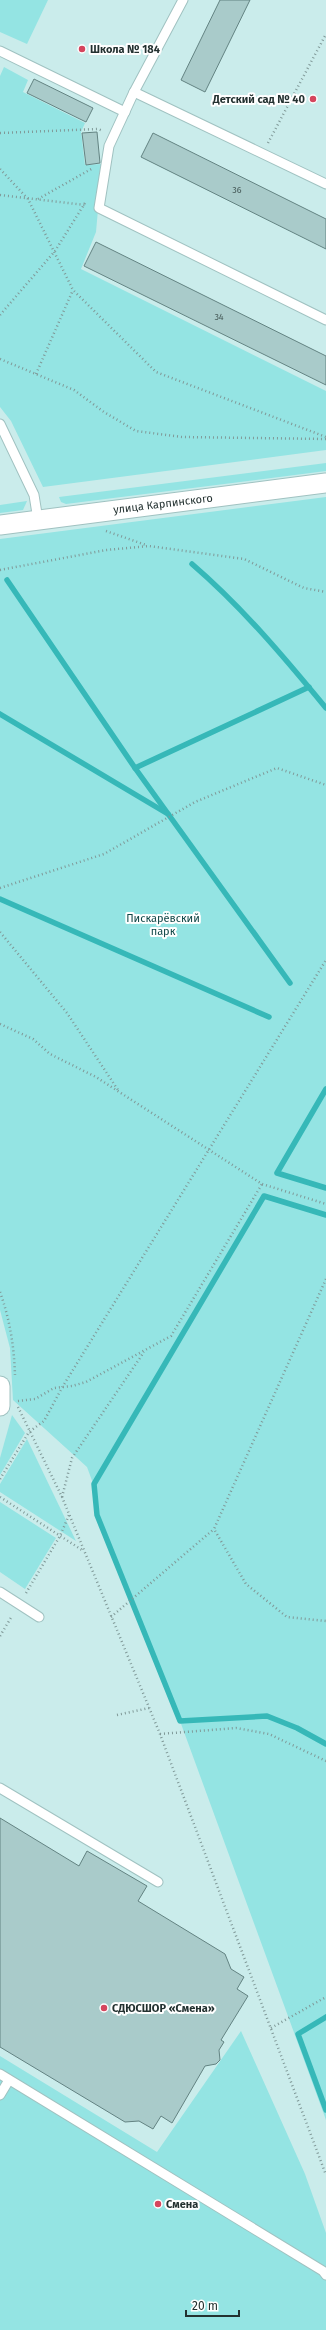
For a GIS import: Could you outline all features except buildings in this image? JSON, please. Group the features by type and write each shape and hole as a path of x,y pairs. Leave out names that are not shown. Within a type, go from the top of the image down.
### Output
{"street":[{"name":"улица Карпинского","path":"0,525 326,483"}],"lane":[{"path":"183,0 134,92 109,146 99,208 326,320"},
{"path":"0,51 125,112"},
{"path":"134,92 326,184"},
{"path":"0,424 34,495 38,520"},
{"path":"0,1592 39,1617"},
{"path":"0,1788 158,1882"},
{"path":"0,2074 323,2270 326,2275"},
{"path":"0,2095 9,2080"}],"path":[{"path":"262,153 326,34"},
{"path":"0,133 98,129 114,135"},
{"path":"37,200 90,169 106,163"},
{"path":"0,170 28,199 73,290 156,372 326,438"},
{"path":"0,195 99,208"},
{"path":"0,315 54,251 84,205"},
{"path":"36,374 73,290"},
{"path":"0,359 74,390 104,412 136,431 182,437 326,438"},
{"path":"0,570 106,550 149,546 244,559 304,588 326,592"},
{"path":"0,888 104,854 195,802 277,768 326,785"},
{"path":"0,932 67,1013 119,1091"},
{"path":"0,1479 29,1432 44,1421 63,1386 326,960"},
{"path":"0,1024 33,1039 50,1054 119,1091 262,1184 326,1204"},
{"path":"7,1394 35,1399 54,1388 72,1386 86,1382 144,1352 171,1336 262,1184"},
{"path":"111,1617 214,1529 326,1279"},
{"path":"0,1292 7,1313 14,1345 7,1394 29,1432 62,1497 83,1551 160,1734 326,2175"},
{"path":"62,1497 72,1458 144,1352"},
{"path":"0,1497 83,1551"},
{"path":"0,1636 60,1536 69,1515"},
{"path":"214,1529 246,1584 287,1616 326,1620"},
{"path":"117,1715 149,1708"},
{"path":"160,1734 236,1728 269,1734 326,1761"},
{"path":"271,2028 326,1997"}],"green space":[{"path":"0,0 48,0 27,44 0,32"},
{"path":"4,67 28,80 23,92 85,123 81,132 85,165 102,164 96,232 81,269 326,391 326,450 43,487 11,421 0,407 0,76"},
{"path":"326,463 326,471 66,504 61,502 59,497"},
{"name":"Пискарёвский парк","path":"326,497 326,2120 180,1721 97,1515 94,1486 87,1467 13,1400 10,1348 0,1310 0,539"},
{"path":"27,501 23,510 0,513 0,505"},
{"path":"12,1415 25,1433 0,1475 0,1458"},
{"path":"27,1439 76,1541 0,1492 0,1484"},
{"path":"0,1502 56,1538 25,1589 0,1572"},
{"name":"Смена","path":"241,2031 305,2174 326,2233 326,2330 0,2330 0,2056 157,2152"}],"waterway":[{"path":"192,564 245,615 278,651 326,708"},
{"path":"7,580 135,768 290,983"},
{"path":"135,768 309,687"},
{"path":"0,714 168,814"},
{"path":"0,899 269,1017"},
{"path":"326,1089 277,1173 326,1188"},
{"path":"326,1215 264,1196 94,1484 97,1515 180,1721 267,1716 297,1728 326,1744"},
{"path":"326,2017 298,2034 326,2110"}],"place":[{"name":"Школа № 184","path":"82,49"},
{"name":"Детский сад № 40","path":"313,99"},
{"name":"СДЮСШОР «Смена»","path":"104,2008"},
{"name":"Смена","path":"158,2204"}]}
